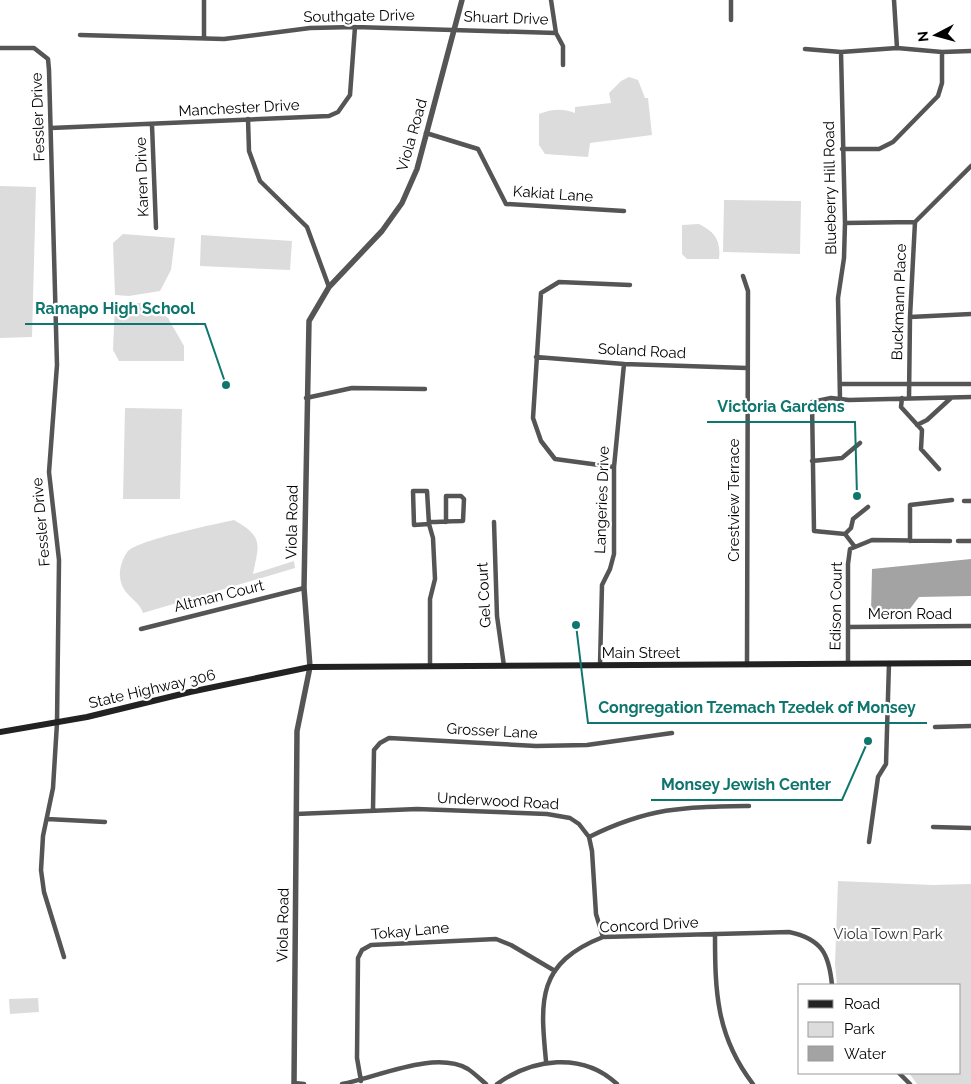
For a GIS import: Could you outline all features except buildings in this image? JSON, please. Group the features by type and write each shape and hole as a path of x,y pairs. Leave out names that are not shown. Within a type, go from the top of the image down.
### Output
{"main road":[{"name":"Main Street","path":"310,667 971,663"},
{"name":"State Highway 306","path":"0,732 57,723 258,676 310,667"}],"street":[{"path":"204,0 204,38"},
{"name":"Viola Road","path":"294,1084 297,731 310,667 304,588 306,398 309,321 329,287 382,231 402,203 417,169 462,0"},
{"path":"551,0 556,33 563,46 563,65"},
{"path":"731,0 731,20"},
{"path":"894,0 897,48"},
{"name":"Manchester Drive","path":"51,128 329,116 338,112 350,95 355,27"},
{"name":"Southgate Drive","path":"80,35 242,38 310,28 455,29"},
{"name":"Shuart Drive","path":"455,29 556,33"},
{"name":"Fessler Drive","path":"0,48 34,48 42,52 48,59 50,70 57,365 49,472 58,560 57,723 54,788 47,819 41,870 44,892 64,957"},
{"path":"805,50 841,52 897,48 942,52 971,51"},
{"name":"Blueberry Hill Road","path":"840,399 838,298 844,258 845,223 841,52"},
{"path":"842,149 879,149 893,142 938,96 942,83 942,52"},
{"path":"248,119 249,151 260,181 307,227 329,287"},
{"name":"Karen Drive","path":"152,125 156,228"},
{"name":"Kakiat Lane","path":"426,133 478,149 506,204 624,211"},
{"path":"845,223 915,222 971,166"},
{"name":"Buckmann Place","path":"909,398 910,316 915,222"},
{"name":"Crestview Terrace","path":"743,276 748,291 747,665"},
{"path":"614,467 555,459 541,441 533,418 540,293 559,282 630,285"},
{"path":"910,316 971,314"},
{"name":"Soland Road","path":"536,357 624,364 747,368"},
{"name":"Langeries Drive","path":"600,665 602,585 610,569 615,546 614,467 624,364"},
{"path":"840,384 971,384"},
{"path":"306,398 352,388 425,389"},
{"path":"845,534 814,531 812,402 830,398 971,398"},
{"path":"902,398 901,407 922,430 921,449 938,469"},
{"path":"917,425 927,420 952,398"},
{"path":"812,460 842,458 860,443"},
{"path":"430,666 430,599 435,579 434,538 429,523 427,491 413,491 414,525 429,523 464,521 464,499 461,496 446,496 446,522"},
{"path":"910,541 910,505 952,500"},
{"path":"964,500 971,501"},
{"path":"845,534 851,528 853,519 868,507"},
{"name":"Gel Court","path":"494,522 497,616 504,666"},
{"path":"845,534 852,548 872,540 950,541"},
{"path":"958,541 971,541"},
{"name":"Edison Court","path":"848,664 852,548"},
{"name":"Altman Court","path":"141,629 304,588"},
{"name":"Meron Road","path":"848,627 971,626"},
{"path":"869,842 878,777 886,764 889,663"},
{"path":"935,727 971,726"},
{"name":"Grosser Lane","path":"373,810 372,760 374,750 380,743 389,738 401,737 481,744 570,745 652,738 672,733"},
{"path":"603,937 592,891 592,851 589,837 620,822 677,807 749,806"},
{"name":"Underwood Road","path":"296,814 373,810 560,814 579,824 589,837"},
{"path":"47,819 105,822"},
{"path":"934,827 971,828"},
{"name":"Concord Drive","path":"546,1061 542,1004 546,988 555,970 573,952 588,942 603,937 789,932 814,941 824,952 830,968 832,984"},
{"path":"715,934 717,1006 726,1038 744,1072 753,1084"},
{"name":"Tokay Lane","path":"361,1081 357,1058 358,958 362,950 371,945 496,939 511,944 555,970"},
{"path":"497,1084 525,1068 546,1061 569,1062 594,1069 616,1084"},
{"path":"342,1084 361,1081 431,1062 449,1063 467,1069 486,1084"},
{"path":"900,1074 910,1084"},
{"path":"294,1084 304,1084"}],"green space":[{"path":"629,77 638,80 645,98 648,98 652,135 590,143 588,157 545,154 539,145 539,114 557,110 575,113 575,107 611,103 609,93 621,81"},
{"path":"0,186 36,187 32,337 0,338"},
{"path":"724,200 801,201 800,254 723,252"},
{"path":"699,224 716,237 719,247 719,259 687,259 682,254 682,225"},
{"path":"123,234 175,238 171,270 160,291 129,296 115,295 113,243"},
{"path":"201,235 292,241 290,270 200,266"},
{"path":"115,303 147,303 168,318 184,346 184,361 119,361 113,350"},
{"path":"125,408 182,409 180,499 123,499"},
{"path":"234,520 250,531 257,542 258,548 253,574 294,561 295,568 143,613 138,604 123,588 120,573 128,551 161,537"},
{"name":"Viola Town Park","path":"838,881 933,885 971,884 971,1084 917,1084 910,1074 961,1074 961,984 837,984 835,964"},
{"path":"38,998 39,1012 10,1014 9,999"}],"water":[{"path":"971,559 971,596 919,597 909,610 871,612 872,569"}],"place":[{"name":"Ramapo High School","path":"226,385"},
{"name":"Victoria Gardens","path":"857,496"},
{"name":"Congregation Tzemach Tzedek of Monsey","path":"576,625"},
{"name":"Monsey Jewish Center","path":"868,741"}]}
